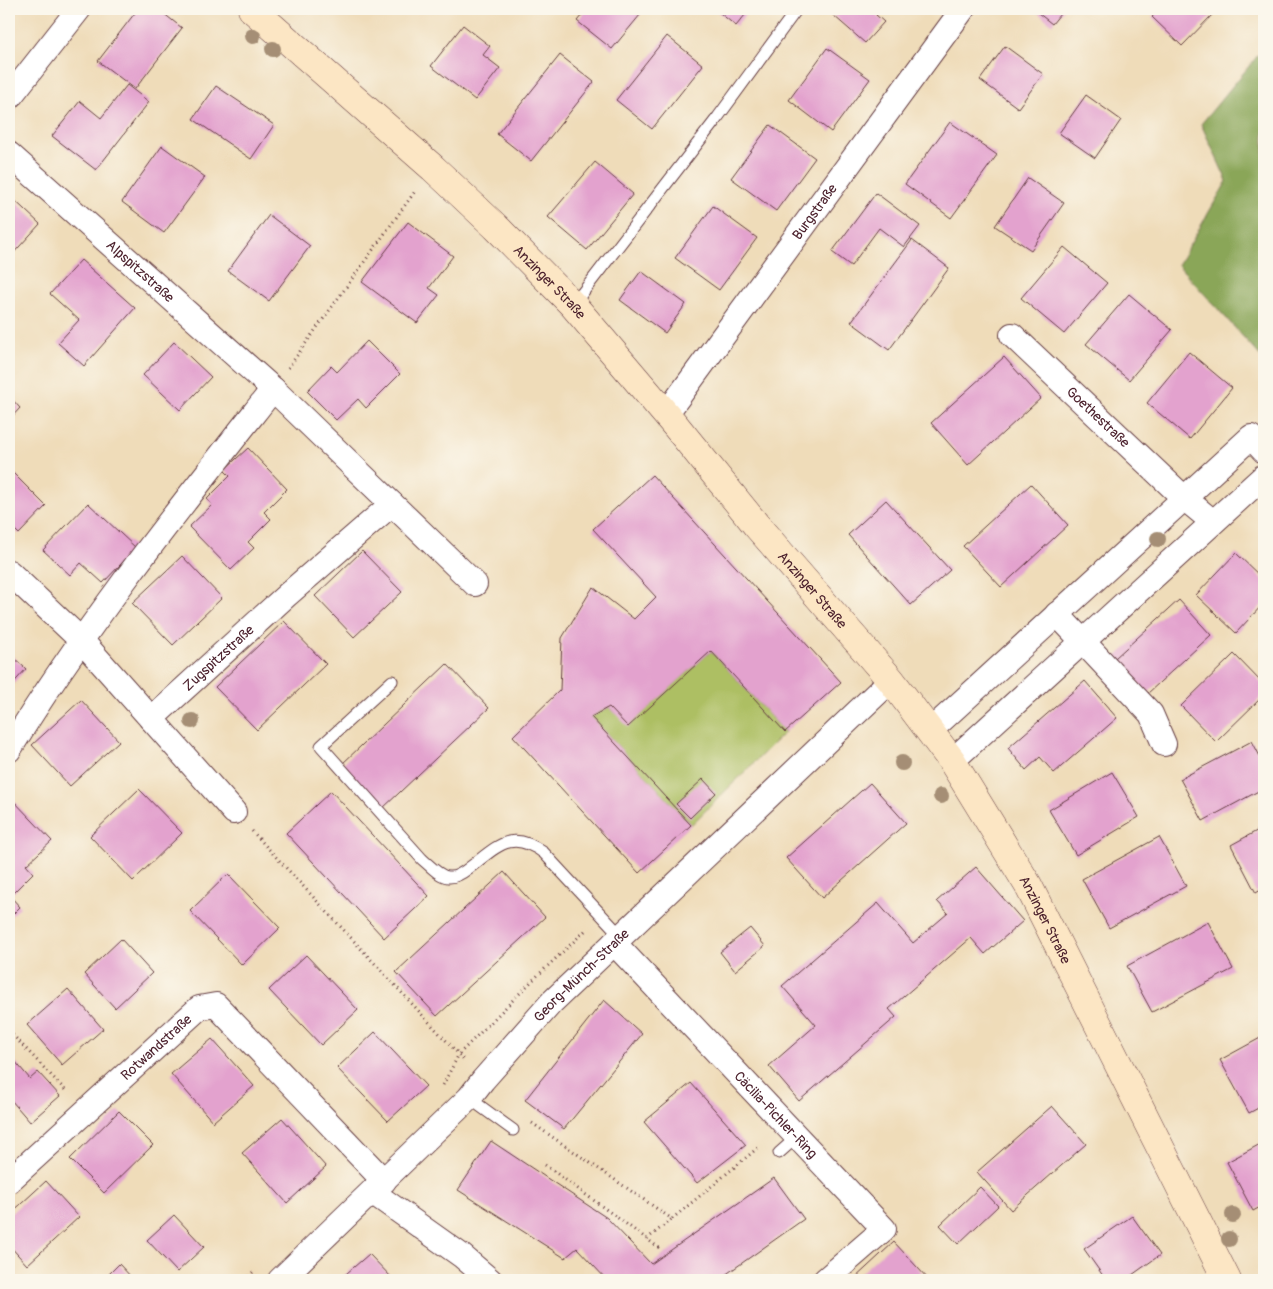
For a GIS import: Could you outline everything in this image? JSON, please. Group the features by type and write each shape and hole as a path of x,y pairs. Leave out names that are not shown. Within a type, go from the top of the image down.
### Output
{"street":[{"path":"9,98 79,9"},
{"name":"Anzinger Straße","path":"252,9 432,168 496,227 574,305 757,526 891,680 952,761 1028,885 1227,1280"},
{"name":"Burgstraße","path":"666,414 963,9"},
{"name":"Alpspitzstraße","path":"9,154 273,389 475,584"},
{"name":"Goethestraße","path":"1012,335 1184,498 1213,522"},
{"path":"10,749 82,640 166,526 273,389"},
{"path":"930,731 1252,436 1264,451"},
{"path":"952,761 1264,476"},
{"name":"Zugspitzstraße","path":"151,719 286,595 392,504"},
{"path":"9,572 82,640 234,812"},
{"path":"1057,614 1151,714 1164,744"},
{"name":"Georg-Münch-Straße","path":"280,1280 469,1098 552,1002 891,680"},
{"name":"Cäcilia-Pichler-Ring","path":"618,940 791,1131 884,1229 825,1280"},
{"name":"Rotwandstraße","path":"9,1181 199,1008 216,1004 378,1187"},
{"path":"378,1187 490,1280"}],"lane":[{"path":"574,305 718,117 797,9"},
{"path":"392,681 321,746 422,859 437,872 448,877 462,874 496,847 507,842 521,840 544,853 618,940"},
{"path":"469,1098 513,1130"},
{"path":"779,1153 791,1131"}],"path":[{"path":"273,389 410,198"},
{"path":"234,812 459,1054"},
{"path":"9,1031 84,1111"},
{"path":"526,1118 672,1218"},
{"path":"647,1239 672,1218 791,1131"},
{"path":"545,1165 662,1250"},
{"path":"1258,1280 1264,1272"}],"green space":[{"path":"1264,48 1264,360 1178,265 1227,181 1201,124"},
{"path":"711,651 785,732 691,825 591,717 609,707 628,726"}],"building":[{"path":"138,9 158,9 182,28 135,89 98,61"},
{"path":"587,9 645,9 612,49 577,21"},
{"path":"715,9 750,9 736,26"},
{"path":"826,9 882,9 876,15 884,22 865,43"},
{"path":"1033,9 1064,9 1052,24"},
{"path":"1160,9 1210,9 1214,13 1182,46 1152,17"},
{"path":"463,25 490,46 483,55 500,68 475,100 431,66"},
{"path":"667,36 703,65 652,129 616,100"},
{"path":"1005,46 1043,74 1018,108 980,80"},
{"path":"827,48 870,79 831,132 789,100"},
{"path":"560,55 594,82 531,161 497,134"},
{"path":"127,85 149,102 96,170 52,136 80,101 101,118"},
{"path":"216,86 274,125 251,159 193,119"},
{"path":"1086,95 1121,120 1095,158 1059,133"},
{"path":"950,122 997,155 951,218 905,184"},
{"path":"770,125 815,158 776,211 731,178"},
{"path":"162,146 205,177 164,233 122,202"},
{"path":"595,162 633,194 587,250 548,217"},
{"path":"1028,178 1064,203 1031,250 995,226"},
{"path":"876,193 920,226 904,247 879,228 851,266 832,252"},
{"path":"9,195 40,224 9,258"},
{"path":"713,206 757,238 719,290 675,258"},
{"path":"269,215 310,246 269,301 228,271"},
{"path":"408,222 453,256 429,288 439,295 417,323 362,282"},
{"path":"912,240 949,268 889,350 851,322"},
{"path":"1064,247 1107,283 1064,334 1021,298"},
{"path":"81,260 135,308 84,366 58,343 79,320 50,294"},
{"path":"641,271 686,304 665,333 620,300"},
{"path":"1129,294 1172,330 1129,380 1086,344"},
{"path":"367,341 400,374 366,408 358,399 336,420 307,391 331,366 337,372"},
{"path":"174,342 211,377 180,410 143,375"},
{"path":"1189,352 1232,388 1190,439 1147,403"},
{"path":"1004,357 1041,398 968,465 931,423"},
{"path":"9,396 20,408 9,420"},
{"path":"248,448 287,489 264,512 271,519 248,542 254,548 231,570 189,527 212,505 207,499 230,476 224,470"},
{"path":"9,469 46,506 19,534 9,524"},
{"path":"652,475 841,682 785,732 711,651 628,727 609,707 591,717 691,825 639,873 513,736 560,690 562,638 593,587 634,619 656,597 593,529"},
{"path":"1031,484 1068,525 1001,587 963,546"},
{"path":"886,500 950,570 911,605 848,535"},
{"path":"88,503 136,548 103,583 81,563 70,575 43,550"},
{"path":"1264,522 1264,532 1259,527"},
{"path":"362,551 402,592 354,637 315,596"},
{"path":"1236,553 1264,580 1264,603 1236,633 1196,595"},
{"path":"182,556 222,598 173,645 132,603"},
{"path":"1179,600 1211,635 1147,694 1115,658"},
{"path":"284,621 326,664 257,730 215,687"},
{"path":"9,653 26,669 9,688"},
{"path":"1234,654 1264,685 1264,695 1216,742 1181,706"},
{"path":"447,664 489,708 382,809 341,765"},
{"path":"1085,681 1117,718 1054,773 1040,757 1026,770 1008,748"},
{"path":"81,700 119,741 70,786 32,745"},
{"path":"1252,741 1264,764 1264,788 1203,821 1180,779"},
{"path":"1112,772 1139,817 1076,855 1049,810"},
{"path":"703,779 716,793 690,818 676,804"},
{"path":"870,783 906,823 822,898 786,858"},
{"path":"139,789 182,833 133,881 90,836"},
{"path":"331,791 429,896 384,938 286,833"},
{"path":"12,799 52,841 26,865 33,873 10,896 20,907 9,918 9,802"},
{"path":"1264,827 1264,888 1256,893 1231,845"},
{"path":"1159,837 1186,886 1109,928 1082,879"},
{"path":"976,867 1023,921 985,954 971,938 889,1009 896,1017 799,1101 769,1066 816,1025 782,986 878,903 913,943 948,913 937,901"},
{"path":"504,872 545,917 437,1016 396,972"},
{"path":"228,874 280,928 242,965 190,911"},
{"path":"1208,922 1233,969 1152,1012 1127,966"},
{"path":"750,928 765,946 735,971 720,952"},
{"path":"121,939 152,973 115,1008 84,974"},
{"path":"306,955 358,1010 321,1045 269,990"},
{"path":"68,989 103,1029 62,1065 27,1025"},
{"path":"604,1000 642,1034 564,1129 525,1100"},
{"path":"375,1032 426,1086 388,1121 337,1068"},
{"path":"1264,1036 1264,1105 1249,1113 1220,1060"},
{"path":"212,1039 254,1086 213,1122 171,1074"},
{"path":"9,1054 30,1079 38,1072 60,1096 30,1122 11,1100 9,1102"},
{"path":"691,1083 746,1145 697,1183 644,1122"},
{"path":"1052,1106 1086,1144 1011,1210 977,1172"},
{"path":"119,1111 153,1145 104,1193 70,1159"},
{"path":"282,1118 326,1167 287,1203 242,1153"},
{"path":"491,1141 607,1218 651,1264 774,1178 804,1219 718,1280 607,1280 577,1248 565,1258 458,1190"},
{"path":"1264,1142 1264,1205 1253,1211 1227,1162"},
{"path":"46,1181 79,1217 27,1265 9,1245 9,1215"},
{"path":"980,1187 998,1206 958,1244 940,1225"},
{"path":"174,1215 204,1247 177,1272 147,1240"},
{"path":"1132,1216 1160,1255 1125,1280 1106,1280 1084,1249"},
{"path":"894,1242 929,1280 853,1280"},
{"path":"369,1254 394,1280 339,1280"},
{"path":"119,1264 134,1280 103,1280"}]}
